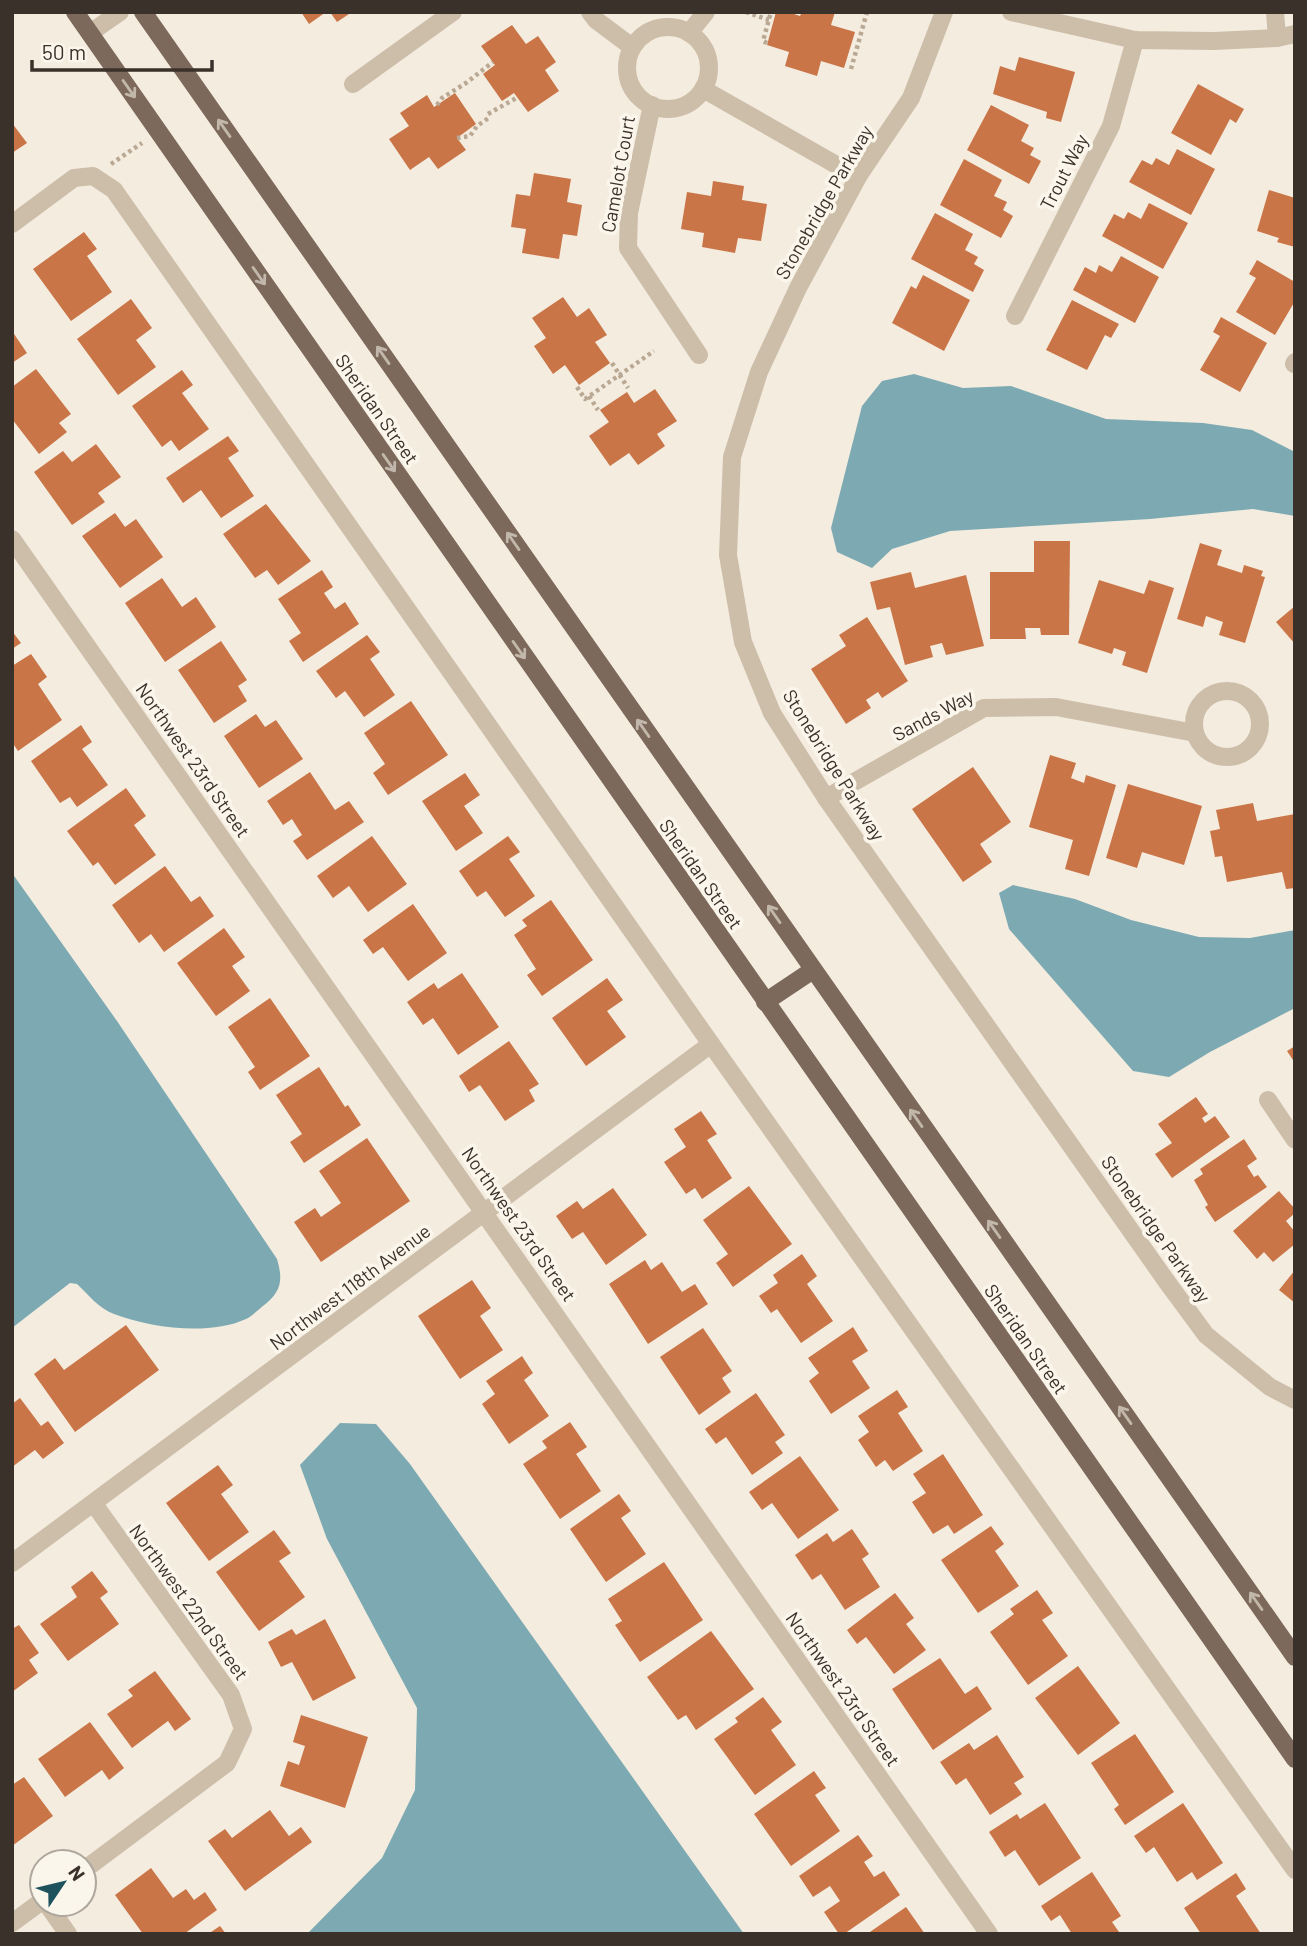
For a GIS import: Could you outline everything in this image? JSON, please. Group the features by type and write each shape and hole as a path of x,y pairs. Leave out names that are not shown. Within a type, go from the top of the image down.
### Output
{"main road":[{"name":"Sheridan Street","path":"75,12 1295,1759"},
{"name":"Sheridan Street","path":"143,12 1295,1657"},
{"path":"765,1002 813,970"}],"street":[{"path":"90,33 120,12"},
{"path":"353,84 453,12"},
{"path":"590,12 596,20 632,47 643,35 657,28 673,27 689,33 701,44 707,58 708,74 703,89 840,167 859,175"},
{"path":"689,33 706,12"},
{"name":"Stonebridge Parkway","path":"944,12 911,97 859,175 798,288 760,372 732,457 728,555 743,642 772,713 826,798 1206,1335 1270,1387 1295,1399"},
{"path":"1011,12 1135,40 1286,36 1275,12"},
{"name":"Trout Way","path":"1015,316 1111,126 1135,40"},
{"name":"Camelot Court","path":"632,47 627,62 628,78 635,93 652,105 662,109 678,108 692,101 703,89"},
{"name":"Camelot Court","path":"652,105 629,213 628,247 699,355"},
{"path":"12,224 74,177 93,176 114,190 711,1044 1295,1870"},
{"name":"Northwest 23rd Street","path":"12,539 989,1934"},
{"name":"Sands Way","path":"826,798 985,708 1056,706 1195,733"},
{"name":"Northwest 118th Avenue","path":"12,1563 711,1044"},
{"path":"1268,1100 1295,1140"},
{"name":"Northwest 22nd Street","path":"94,1504 231,1695 243,1729 227,1762 98,1859"},
{"path":"12,1923 28,1911"},
{"path":"57,1918 68,1934"}],"path":[{"path":"746,12 769,20"},
{"path":"767,43 763,41 771,12"},
{"path":"851,69 867,12"},
{"path":"437,105 442,98 493,62"},
{"path":"457,138 470,136 489,115 518,97"},
{"path":"93,176 158,131"},
{"path":"577,387 585,399 654,351"},
{"path":"612,363 628,388"},
{"path":"589,396 598,410"}],"water":[{"path":"914,374 963,388 1011,386 1106,419 1203,423 1252,430 1295,452 1295,516 1253,509 1150,519 950,531 892,549 872,568 837,552 831,528 862,406 882,381"},
{"path":"12,873 117,1021 277,1259 280,1279 277,1290 269,1301 246,1319 198,1329 145,1323 108,1311 77,1284 70,1283 12,1328"},
{"path":"1013,885 1075,899 1131,920 1199,937 1250,938 1295,930 1295,1008 1210,1052 1169,1077 1133,1071 1009,929 999,893"},
{"path":"340,1423 376,1424 410,1464 744,1934 307,1934 382,1858 415,1790 417,1708 327,1539 300,1465"}],"building":[{"path":"301,12 326,12 309,24"},
{"path":"330,12 352,12 337,22"},
{"path":"776,12 800,16 802,12 835,12 831,25 855,32 844,68 821,61 817,76 785,66 789,52 767,45"},
{"path":"512,25 526,44 538,36 556,62 545,70 559,91 528,112 514,93 502,101 483,74 495,65 481,46"},
{"path":"1019,57 1075,72 1061,122 1046,118 1047,112 993,94 1000,66 1015,71"},
{"path":"1198,84 1244,109 1236,123 1230,119 1211,155 1171,133"},
{"path":"455,93 476,124 457,138 466,150 438,169 429,157 410,170 389,139 409,126 400,113 427,95 434,107"},
{"path":"991,105 1029,125 1021,141 1034,148 1030,155 1041,161 1029,184 967,150"},
{"path":"12,123 27,143 12,153"},
{"path":"1177,149 1215,169 1191,215 1129,182 1142,160 1152,165 1156,158 1169,165"},
{"path":"964,159 1002,180 994,196 1007,202 1003,210 1013,216 1001,238 940,205"},
{"path":"534,173 571,179 567,202 582,205 577,236 563,234 559,259 522,253 526,229 511,227 516,194 530,196"},
{"path":"713,181 744,186 742,200 767,204 761,241 738,238 735,253 702,247 704,233 681,229 687,192 711,196"},
{"path":"1269,190 1295,198 1295,247 1277,242 1279,238 1257,231"},
{"path":"1149,203 1188,223 1163,269 1102,236 1114,214 1124,219 1128,212 1141,219"},
{"path":"935,213 973,234 965,250 978,257 974,264 984,270 973,292 911,259"},
{"path":"84,232 97,249 87,256 112,292 71,321 33,269"},
{"path":"1121,256 1159,277 1135,323 1073,290 1085,267 1096,273 1099,265 1112,272"},
{"path":"1257,260 1295,282 1295,301 1275,335 1236,312 1256,278 1249,274"},
{"path":"923,275 970,300 944,351 892,323 911,286 916,289"},
{"path":"563,297 577,317 589,308 607,335 595,342 610,363 579,385 565,365 553,374 534,346 546,338 532,318"},
{"path":"131,299 152,328 136,340 156,367 118,395 77,339"},
{"path":"1072,300 1119,324 1111,338 1105,335 1087,370 1046,350"},
{"path":"1221,317 1267,343 1240,392 1200,370 1220,336 1213,332"},
{"path":"12,331 27,353 12,363"},
{"path":"36,369 71,414 59,423 67,432 39,454 12,419 12,387"},
{"path":"182,370 193,385 182,393 209,429 179,451 171,440 162,447 132,406"},
{"path":"655,389 677,421 657,434 665,446 638,465 629,453 610,466 589,436 609,422 600,410 627,392 634,403"},
{"path":"228,436 239,451 228,458 254,496 221,518 201,490 183,503 166,478"},
{"path":"96,444 121,477 98,493 105,502 72,525 34,472 63,451 72,462"},
{"path":"266,504 311,561 278,585 267,570 255,578 223,534"},
{"path":"115,513 125,527 136,519 163,557 120,588 82,536"},
{"path":"1034,541 1070,541 1069,635 1041,635 1040,628 1025,628 1026,639 990,639 990,572 1034,572"},
{"path":"1200,543 1222,550 1217,565 1242,573 1244,565 1263,571 1261,576 1265,577 1245,643 1219,635 1223,622 1206,616 1203,627 1177,619"},
{"path":"322,570 333,587 324,593 335,609 345,602 359,624 303,662 289,641 301,633 278,599"},
{"path":"911,572 915,588 966,575 984,646 946,655 942,643 930,646 933,657 905,665 890,607 877,610 870,582"},
{"path":"162,578 182,607 196,597 216,627 165,662 125,603"},
{"path":"1099,580 1144,594 1149,580 1174,588 1147,673 1122,665 1126,652 1114,648 1112,654 1078,643"},
{"path":"1295,606 1295,644 1276,622"},
{"path":"867,617 908,681 882,698 878,692 866,700 871,708 846,724 811,669 846,646 839,635"},
{"path":"12,631 21,643 12,649"},
{"path":"367,635 380,652 370,659 395,695 364,717 345,691 336,698 316,671"},
{"path":"221,641 247,680 238,686 247,701 214,723 178,670"},
{"path":"31,654 47,677 38,684 62,720 18,751 12,742 12,666"},
{"path":"411,701 448,755 388,795 373,773 385,764 364,733"},
{"path":"256,714 265,727 276,720 303,759 259,788 224,736"},
{"path":"81,725 92,742 82,749 108,785 77,807 70,797 60,803 31,761"},
{"path":"1050,755 1076,763 1071,778 1084,783 1086,775 1116,785 1089,876 1065,869 1073,840 1029,827"},
{"path":"973,767 1011,822 980,844 992,862 963,882 912,809"},
{"path":"310,772 335,810 349,801 364,822 307,860 293,841 302,835 292,819 283,825 267,801"},
{"path":"465,773 480,795 464,806 483,833 456,851 422,801"},
{"path":"1128,784 1202,806 1184,865 1142,852 1137,868 1106,858"},
{"path":"126,788 146,816 134,825 156,855 115,885 98,862 93,866 67,831"},
{"path":"1253,803 1257,821 1295,814 1295,888 1286,889 1282,872 1227,882 1222,856 1215,857 1210,831 1220,829 1216,810"},
{"path":"372,836 407,884 368,912 349,886 333,898 317,876"},
{"path":"508,836 520,852 509,859 535,896 505,917 486,891 477,897 459,871"},
{"path":"165,866 191,902 200,896 214,916 164,952 151,934 139,943 112,905"},
{"path":"551,900 593,960 542,996 527,975 536,969 514,935 527,926 522,920"},
{"path":"413,904 447,953 408,981 383,947 373,954 363,940"},
{"path":"224,928 245,957 232,966 250,991 216,1016 177,963"},
{"path":"462,973 499,1027 458,1055 433,1018 423,1025 407,1002 434,983 438,989"},
{"path":"607,978 623,1000 607,1011 626,1037 586,1066 552,1018"},
{"path":"270,998 310,1056 260,1090 248,1072 255,1067 228,1027"},
{"path":"509,1041 539,1084 529,1090 535,1101 505,1121 480,1085 469,1092 459,1076"},
{"path":"1295,1046 1295,1063 1287,1051"},
{"path":"319,1067 345,1107 348,1105 361,1125 304,1163 290,1142 302,1134 276,1095"},
{"path":"1196,1097 1208,1114 1202,1118 1205,1123 1215,1116 1230,1137 1172,1178 1155,1154 1172,1143 1158,1124"},
{"path":"701,1111 717,1134 707,1140 732,1178 702,1199 695,1188 686,1194 664,1162 686,1147 674,1129"},
{"path":"367,1138 410,1201 321,1262 294,1222 315,1208 321,1217 341,1203 319,1171"},
{"path":"1244,1139 1257,1159 1247,1166 1254,1177 1258,1175 1267,1187 1215,1222 1205,1207 1208,1205 1194,1180 1203,1174 1200,1169"},
{"path":"749,1186 792,1244 733,1287 716,1263 728,1254 703,1220"},
{"path":"613,1188 647,1235 606,1265 583,1232 572,1239 556,1216 577,1201 583,1209"},
{"path":"1279,1191 1295,1209 1295,1213 1286,1221 1295,1232 1295,1244 1273,1262 1264,1252 1257,1259 1233,1231"},
{"path":"802,1254 817,1276 807,1284 833,1321 801,1343 777,1309 771,1313 759,1296 778,1283 773,1275"},
{"path":"645,1260 651,1270 662,1262 682,1292 695,1284 708,1304 648,1344 609,1284"},
{"path":"1295,1270 1295,1303 1279,1290"},
{"path":"472,1280 491,1308 480,1316 503,1350 460,1379 418,1316"},
{"path":"126,1325 159,1370 75,1432 34,1374 55,1358 64,1370"},
{"path":"853,1327 868,1351 852,1361 870,1388 831,1414 809,1381 819,1373 808,1358"},
{"path":"703,1328 732,1371 722,1378 731,1392 699,1415 660,1357"},
{"path":"522,1356 533,1373 524,1380 549,1416 509,1444 482,1404 495,1394 486,1381"},
{"path":"897,1390 908,1407 898,1413 923,1451 893,1471 885,1460 876,1467 858,1440 869,1432 858,1416"},
{"path":"756,1393 785,1435 775,1442 783,1453 752,1475 726,1437 716,1444 705,1429"},
{"path":"20,1398 41,1426 48,1421 64,1443 43,1459 35,1450 12,1467 12,1404"},
{"path":"570,1422 587,1447 576,1454 601,1491 560,1519 523,1464 547,1448 542,1441"},
{"path":"943,1454 983,1515 954,1534 948,1525 933,1534 912,1502 926,1493 913,1474"},
{"path":"800,1456 839,1510 798,1539 772,1503 762,1510 749,1492"},
{"path":"218,1465 233,1485 221,1494 249,1532 209,1561 166,1503"},
{"path":"619,1494 631,1511 621,1518 646,1554 606,1582 570,1529"},
{"path":"991,1526 1004,1544 995,1551 1019,1586 978,1613 941,1560"},
{"path":"852,1529 869,1554 862,1559 880,1587 845,1610 821,1574 812,1580 795,1555 827,1533 833,1542"},
{"path":"274,1530 291,1553 279,1561 305,1597 259,1631 216,1572"},
{"path":"664,1562 703,1620 640,1662 615,1625 622,1621 608,1599"},
{"path":"92,1571 108,1592 100,1598 119,1624 68,1661 40,1624 77,1597 71,1587"},
{"path":"1037,1590 1053,1613 1042,1620 1068,1656 1028,1685 990,1632 1014,1614 1010,1609"},
{"path":"895,1593 914,1618 906,1624 926,1650 894,1674 866,1637 857,1644 847,1630"},
{"path":"325,1619 356,1678 313,1701 292,1662 281,1667 268,1642 292,1629 296,1635"},
{"path":"19,1625 39,1653 29,1660 38,1673 12,1692 12,1629"},
{"path":"711,1631 754,1689 696,1730 686,1715 678,1720 647,1677"},
{"path":"940,1658 965,1694 977,1686 992,1709 933,1750 892,1689"},
{"path":"1078,1666 1120,1723 1078,1755 1035,1698"},
{"path":"155,1671 191,1719 175,1731 168,1721 132,1748 107,1714 133,1696 128,1690"},
{"path":"763,1697 782,1722 771,1730 796,1765 755,1795 714,1739 738,1722 735,1718"},
{"path":"301,1715 368,1737 345,1808 280,1786 288,1761 299,1765 305,1746 293,1742"},
{"path":"90,1722 124,1768 109,1780 102,1770 65,1797 38,1759"},
{"path":"1135,1734 1174,1792 1125,1825 1114,1809 1119,1805 1091,1763"},
{"path":"997,1735 1024,1777 1014,1783 1022,1794 990,1815 966,1778 956,1785 940,1762 969,1743 974,1750"},
{"path":"814,1771 826,1788 815,1795 840,1831 791,1866 754,1814"},
{"path":"24,1777 53,1816 12,1846 12,1785"},
{"path":"1045,1803 1081,1858 1039,1886 1015,1850 1005,1857 989,1832 1017,1814 1020,1819"},
{"path":"1183,1803 1223,1863 1197,1880 1192,1872 1177,1882 1154,1847 1146,1853 1134,1836"},
{"path":"270,1810 289,1836 301,1827 312,1842 245,1891 208,1841 225,1829 232,1838"},
{"path":"858,1835 873,1856 864,1862 874,1877 884,1871 900,1895 844,1934 839,1934 824,1912 840,1901 830,1886 813,1897 799,1876"},
{"path":"151,1868 173,1898 186,1889 194,1900 205,1892 217,1910 184,1934 143,1934 115,1895"},
{"path":"1092,1872 1121,1916 1112,1922 1119,1932 1116,1934 1072,1934 1060,1915 1051,1921 1041,1906"},
{"path":"1236,1873 1246,1889 1236,1896 1261,1934 1201,1934 1184,1908"},
{"path":"906,1907 925,1934 867,1934"},
{"path":"220,1926 226,1934 208,1934"}]}
